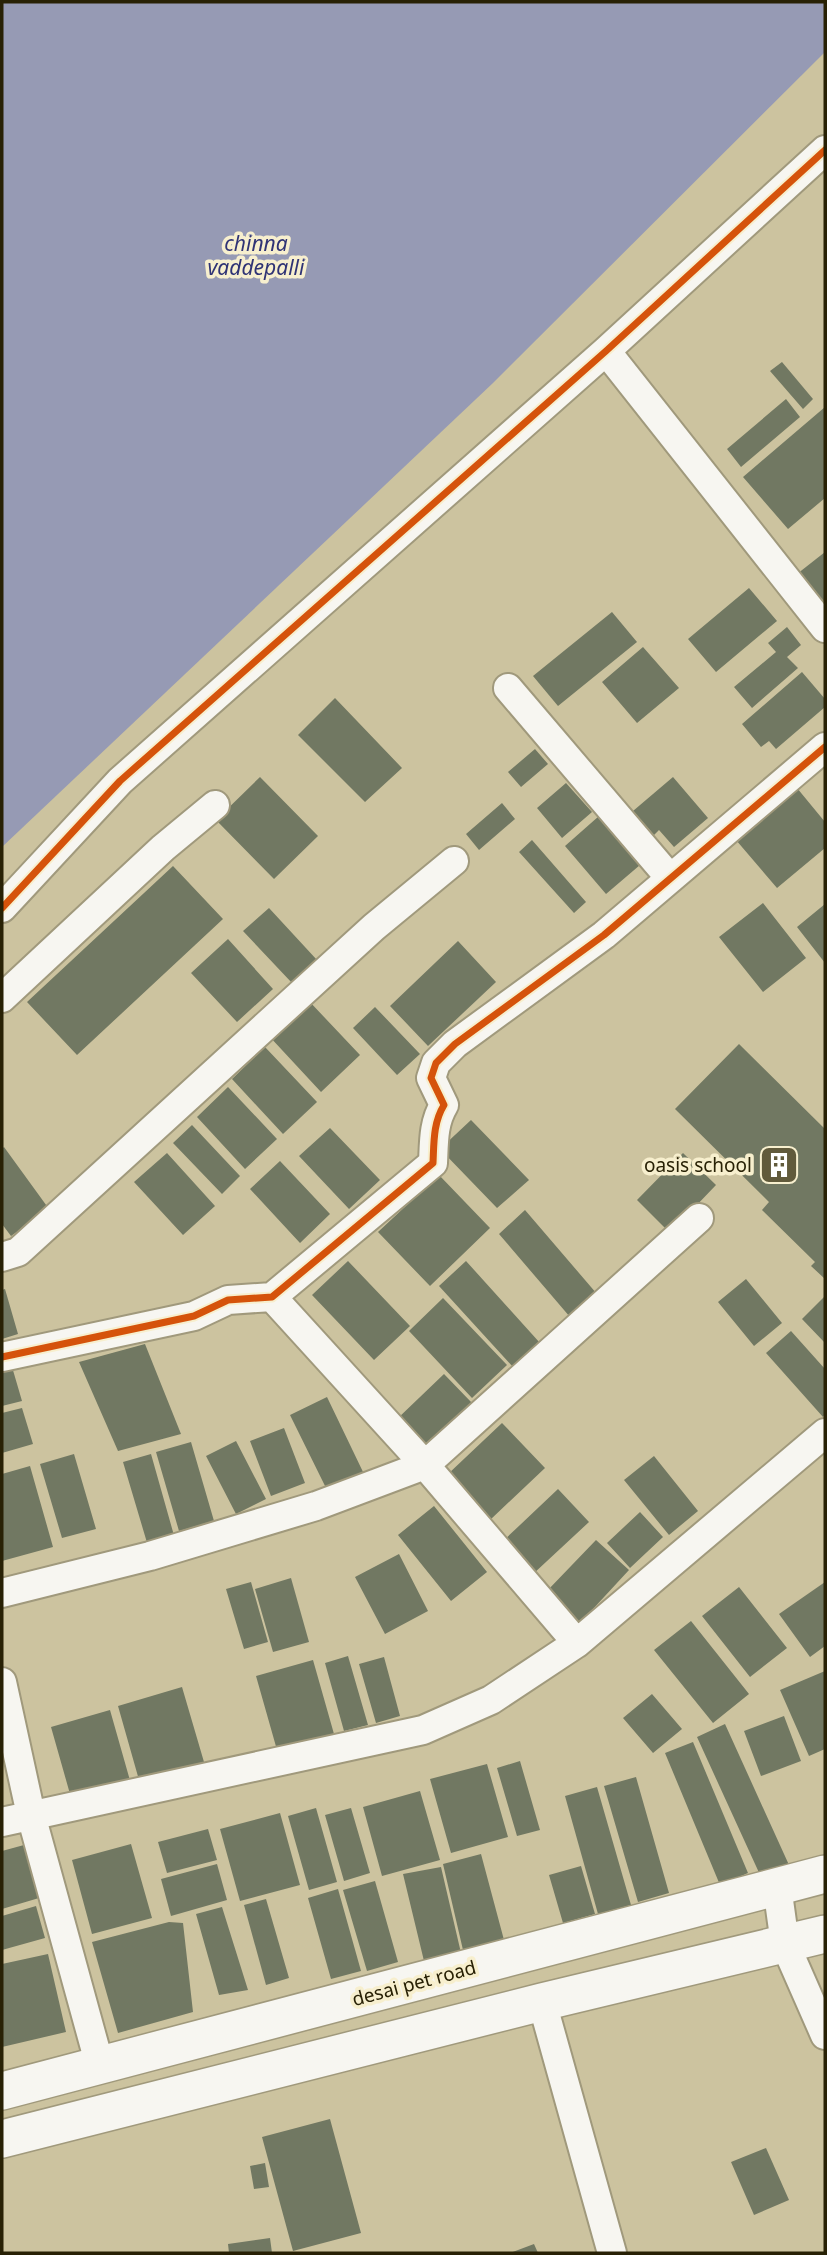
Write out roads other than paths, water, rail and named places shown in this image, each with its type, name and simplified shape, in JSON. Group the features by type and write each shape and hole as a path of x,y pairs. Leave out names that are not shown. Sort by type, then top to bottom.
{"street":[{"path":"2,908 120,781 606,351 825,150"},
{"path":"606,351 825,628"},
{"path":"508,688 670,878"},
{"path":"2,1357 194,1316 228,1300 272,1297 433,1163 435,1128 444,1105 431,1078 436,1063 455,1044 604,935 825,747"},
{"path":"2,998 163,848 215,805"},
{"path":"2,1257 18,1252 374,927 454,861"},
{"path":"2,1593 150,1556 316,1506 425,1465 699,1218"},
{"path":"272,1297 425,1465 577,1643"},
{"path":"2,1822 423,1730 491,1700 577,1643 825,1433"},
{"path":"2,1682 31,1815 100,2066"},
{"name":"desai pet road","path":"2,2091 825,1874"},
{"path":"777,1886 785,1944 825,2035"},
{"path":"2,2139 542,2002 825,1934"},
{"path":"542,2002 612,2253"}],"water":[{"name":"chinna vaddepalli","path":"2,2 825,2 825,52 493,383 2,847"}],"place":[{"name":"oasis school","path":"779,1165"}]}
